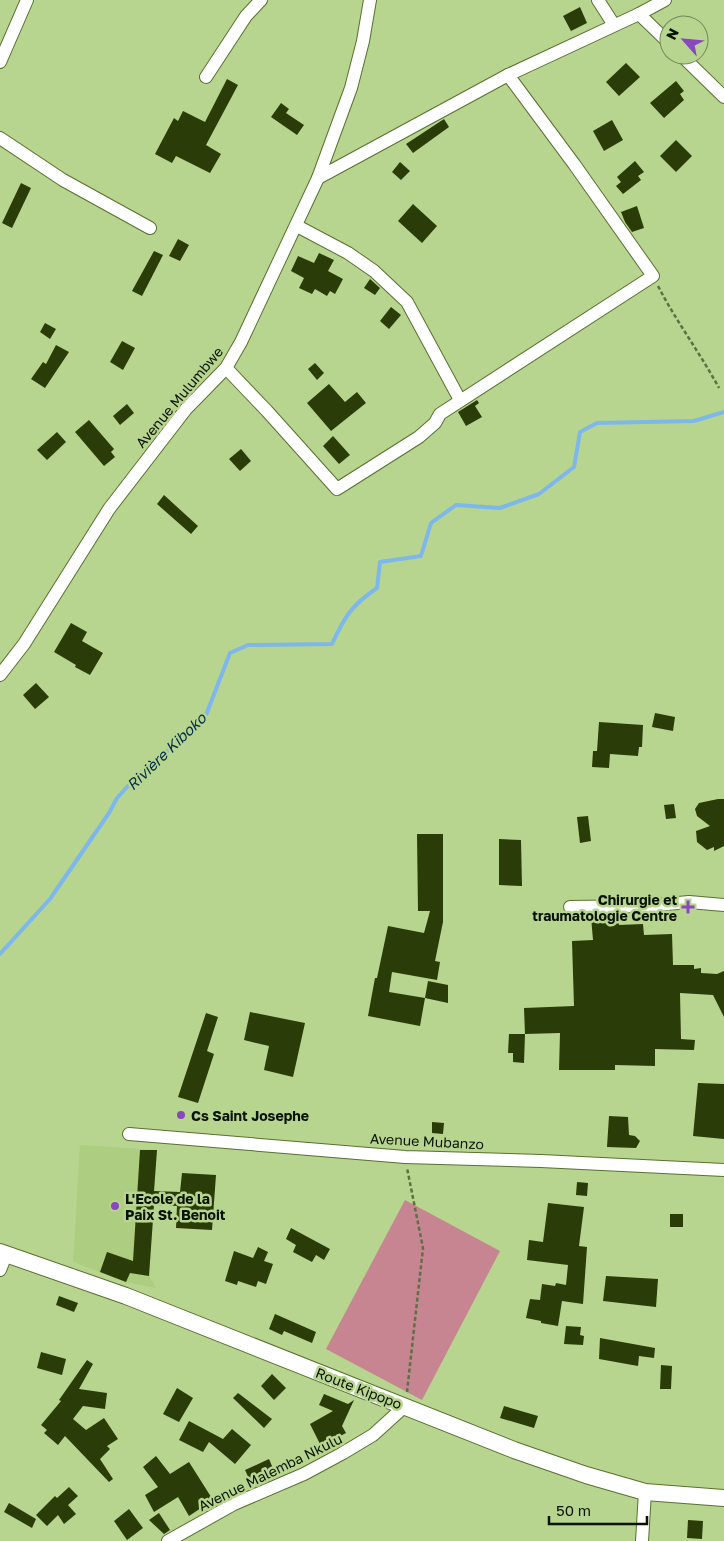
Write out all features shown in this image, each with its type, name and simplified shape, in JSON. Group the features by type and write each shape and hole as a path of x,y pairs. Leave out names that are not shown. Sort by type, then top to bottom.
{"main road":[{"name":"Route Kipopo","path":"3,1254 126,1296 532,1456 601,1480 645,1492 724,1498"}],"street":[{"path":"0,62 27,0"},
{"path":"206,77 246,16 261,0"},
{"name":"Avenue Mulumbwe","path":"1,671 24,644 109,509 186,408 226,368 241,342 318,178 351,88 363,40 370,0"},
{"path":"598,0 614,25"},
{"path":"318,178 508,75 665,0"},
{"path":"639,14 659,33"},
{"path":"691,65 724,97"},
{"path":"226,368 337,489 419,436 435,423 440,414 460,400 653,276 580,171 508,75"},
{"path":"0,138 63,180 150,228"},
{"path":"297,226 348,253 374,270 407,302 460,400"},
{"path":"570,907 646,906 689,902 724,905"},
{"name":"Avenue Mubanzo","path":"129,1134 405,1157 540,1161 724,1170"},
{"path":"0,1270 3,1254"},
{"name":"Avenue Malemba Nkulu","path":"168,1541 234,1504 304,1474 343,1453 372,1436 406,1406"},
{"path":"642,1541 645,1492"}],"path":[{"path":"653,276 672,314 706,364 719,388"},
{"path":"405,1157 423,1248 406,1406"}],"shaded area":[{"name":"L'Ecole de la Paix St. Benoit","path":"80,1145 157,1150 149,1276 156,1288 126,1282 73,1262"},
{"path":"405,1200 500,1251 422,1400 326,1349"}],"building":[{"path":"580,7 587,23 571,31 563,16"},
{"path":"626,63 640,77 619,96 606,82"},
{"path":"227,79 238,85 206,145 221,154 210,173 176,156 172,163 155,154 174,118 178,121 183,111 205,122"},
{"path":"676,81 684,91 680,94 684,100 664,118 650,103"},
{"path":"281,103 289,109 286,113 304,125 297,135 271,117"},
{"path":"444,119 449,127 413,153 406,144"},
{"path":"612,120 623,140 604,151 593,131"},
{"path":"676,140 692,156 676,172 660,156"},
{"path":"635,161 644,172 638,176 641,180 623,194 616,186 621,182 617,177"},
{"path":"400,162 410,171 401,180 392,172"},
{"path":"21,183 31,188 12,228 2,223"},
{"path":"413,204 437,226 422,243 398,221"},
{"path":"637,206 644,228 632,232 621,212"},
{"path":"178,239 189,245 180,261 169,256"},
{"path":"154,251 163,255 142,296 132,291"},
{"path":"319,253 334,260 328,271 343,279 335,294 330,291 327,296 315,289 312,294 299,288 304,278 291,271 298,256 314,263"},
{"path":"370,279 380,288 375,295 364,288"},
{"path":"391,307 401,315 389,329 380,321"},
{"path":"45,323 56,329 50,339 40,332"},
{"path":"122,341 135,348 123,370 110,362"},
{"path":"56,345 69,352 45,388 31,379 43,362 46,364"},
{"path":"315,363 324,373 317,380 308,369"},
{"path":"329,384 345,402 357,392 366,403 331,431 307,403"},
{"path":"477,400 479,403 475,406 482,417 466,426 458,412"},
{"path":"127,404 134,413 120,425 113,416"},
{"path":"89,420 114,449 111,452 115,457 104,466 75,432"},
{"path":"57,432 66,442 47,460 37,450"},
{"path":"333,436 350,455 339,464 323,446"},
{"path":"241,449 251,461 240,471 229,459"},
{"path":"164,495 198,526 191,534 157,504"},
{"path":"71,623 87,632 82,641 103,653 90,675 54,652"},
{"path":"36,683 49,697 35,709 23,695"},
{"path":"655,713 675,717 673,731 652,727"},
{"path":"599,722 643,725 642,747 639,747 638,756 610,754 609,768 592,767 593,751 597,751"},
{"path":"724,799 724,846 714,851 714,847 707,850 697,842 696,831 710,826 697,816 695,809 699,803"},
{"path":"674,804 676,818 666,819 664,805"},
{"path":"588,816 591,841 580,843 577,817"},
{"path":"417,834 443,834 443,922 435,961 440,962 437,980 392,972 389,992 425,998 420,1026 368,1016 388,926 424,933 430,911 418,911"},
{"path":"499,839 521,840 522,886 499,885"},
{"path":"618,915 619,925 643,924 644,935 672,934 673,965 694,965 694,969 701,968 701,973 717,974 724,971 724,1017 713,995 680,993 681,1039 695,1040 694,1050 655,1049 655,1066 615,1065 615,1070 559,1070 560,1033 525,1034 524,1008 574,1006 572,941 593,940 591,917"},
{"path":"428,981 448,985 448,1003 425,998"},
{"path":"250,1012 305,1023 293,1077 264,1070 269,1046 244,1040"},
{"path":"206,1013 218,1017 207,1051 214,1054 198,1103 178,1097"},
{"path":"509,1034 525,1034 524,1063 513,1062 513,1053 508,1053"},
{"path":"698,1083 724,1084 724,1139 693,1136"},
{"path":"609,1116 628,1117 629,1135 635,1136 640,1141 636,1148 607,1147"},
{"path":"432,1122 444,1123 443,1134 432,1133"},
{"path":"140,1150 157,1150 154,1191 180,1192 182,1173 216,1175 212,1230 176,1228 177,1206 154,1205 149,1276 130,1273 126,1282 100,1272 107,1252 133,1261"},
{"path":"577,1182 588,1183 587,1196 576,1195"},
{"path":"548,1203 584,1207 579,1246 587,1247 583,1304 562,1301 558,1326 526,1318 530,1299 540,1300 542,1284 555,1286 556,1283 566,1285 568,1265 527,1260 529,1240 543,1242"},
{"path":"670,1214 683,1214 683,1227 670,1227"},
{"path":"291,1228 330,1249 324,1260 316,1255 312,1262 293,1252 296,1245 286,1239"},
{"path":"258,1247 268,1252 264,1261 273,1264 266,1284 258,1281 256,1287 238,1281 237,1285 225,1281 234,1251 253,1258"},
{"path":"606,1276 658,1279 656,1307 603,1301"},
{"path":"59,1296 78,1303 74,1312 56,1305"},
{"path":"275,1314 316,1332 312,1343 284,1331 282,1335 269,1329"},
{"path":"566,1326 581,1327 580,1335 584,1336 583,1345 564,1344"},
{"path":"600,1338 655,1348 654,1358 639,1356 638,1366 599,1359"},
{"path":"41,1352 66,1359 62,1375 37,1368"},
{"path":"87,1360 93,1364 79,1389 107,1393 105,1409 83,1406 73,1419 86,1430 104,1418 118,1439 107,1446 110,1449 100,1459 113,1479 109,1482 65,1436 58,1445 44,1433 47,1430 41,1425 61,1401 59,1400"},
{"path":"661,1365 672,1366 671,1389 660,1389"},
{"path":"272,1374 286,1388 274,1400 261,1386"},
{"path":"177,1388 193,1398 179,1422 163,1414"},
{"path":"238,1393 272,1419 264,1428 233,1398"},
{"path":"324,1394 348,1404 354,1400 342,1426 346,1433 321,1446 310,1424 333,1411 319,1405"},
{"path":"504,1406 538,1416 534,1428 500,1418"},
{"path":"189,1421 223,1439 232,1429 251,1445 235,1464 209,1442 203,1452 179,1440"},
{"path":"156,1456 170,1474 189,1462 213,1500 189,1516 178,1497 154,1512 145,1495 158,1487 143,1467"},
{"path":"269,1459 275,1473 251,1483 245,1470"},
{"path":"69,1487 78,1496 68,1505 76,1514 64,1524 58,1515 47,1526 36,1515 55,1496 57,1498"},
{"path":"9,1503 36,1519 32,1528 4,1512"},
{"path":"129,1509 143,1528 127,1540 114,1521"},
{"path":"159,1513 170,1530 164,1534 149,1520"},
{"path":"688,1520 703,1521 702,1539 687,1538"}],"waterway":[{"name":"Rivière Kiboko","path":"0,954 50,899 109,813 117,798 137,776 170,749 206,715 230,653 248,645 332,644 350,612 361,600 377,588 380,562 421,556 431,523 456,505 500,508 539,494 574,467 580,432 597,423 694,421 724,412"}],"place":[{"name":"Chirurgie et traumatologie Centre","path":"688,907"},
{"name":"Cs Saint Josephe","path":"181,1115"},
{"name":"L'Ecole de la Paix St. Benoit","path":"115,1206"}]}
